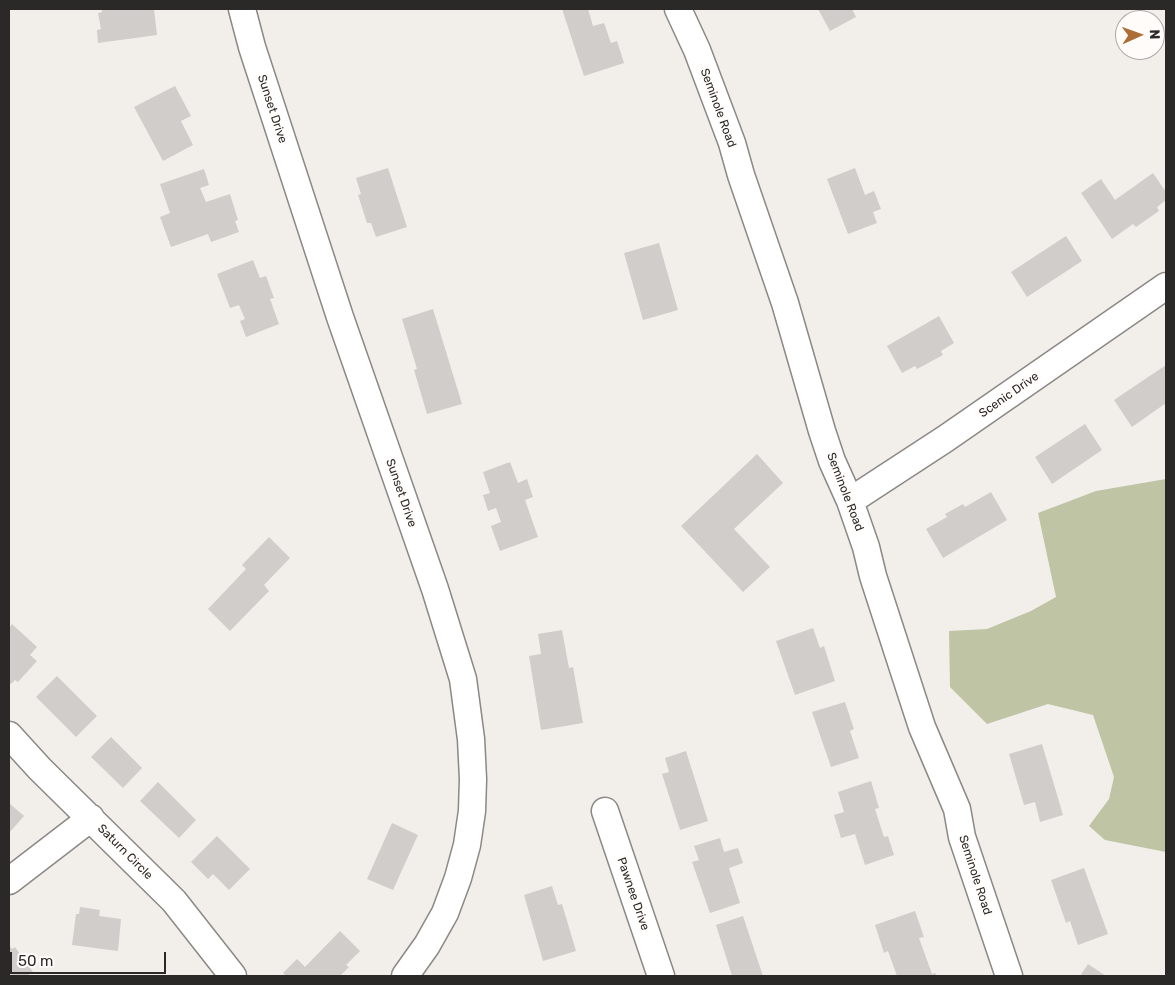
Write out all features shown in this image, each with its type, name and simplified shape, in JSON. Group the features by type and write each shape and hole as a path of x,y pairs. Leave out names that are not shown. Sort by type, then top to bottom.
{"street":[{"name":"Sunset Drive","path":"242,9 252,47 340,317 435,589 463,679 471,739 473,779 472,811 467,845 458,878 445,913 427,945 406,976"},
{"name":"Seminole Road","path":"678,9 698,50 732,143 785,304 822,431 832,461 850,501 922,727 957,810 962,837 1009,976"},
{"name":"Scenic Drive","path":"850,501 945,439 1166,286"},
{"name":"Saturn Circle","path":"9,735 174,901 233,976"},
{"name":"Pawnee Drive","path":"605,811 661,976"},
{"path":"9,881 91,818"}],"green space":[{"path":"1166,479 1166,852 1105,840 1089,826 1109,799 1114,777 1093,715 1048,704 987,724 950,687 949,631 987,629 1031,611 1056,597 1038,513 1096,491"}],"building":[{"path":"102,9 154,9 157,35 98,43 97,30 101,29 98,13 102,12"},
{"path":"562,9 588,9 593,26 604,23 611,43 617,41 624,63 584,76"},
{"path":"818,9 852,9 856,17 830,31"},
{"path":"175,86 191,116 181,121 193,145 163,161 134,107"},
{"path":"388,168 407,227 376,237 371,223 367,223 358,195 361,194 356,178"},
{"path":"855,168 865,195 874,191 881,209 873,212 877,223 848,234 827,179"},
{"path":"204,169 209,185 200,188 206,202 230,194 238,220 235,221 239,232 211,242 208,234 171,247 160,217 170,213 160,184"},
{"path":"1153,173 1166,192 1166,200 1157,207 1159,211 1136,227 1133,224 1112,239 1081,193 1101,179 1115,200"},
{"path":"1066,236 1082,261 1027,297 1011,272"},
{"path":"659,243 678,310 643,320 624,253"},
{"path":"253,260 260,278 266,276 274,298 270,299 279,324 246,337 240,321 245,319 239,305 230,308 217,274"},
{"path":"433,309 462,404 427,414 414,370 417,369 402,319"},
{"path":"939,316 954,343 941,351 943,355 917,369 915,366 902,373 887,346"},
{"path":"1166,365 1166,403 1132,427 1114,400"},
{"path":"1085,424 1102,450 1052,484 1035,457"},
{"path":"757,454 783,483 734,529 770,567 743,592 681,526"},
{"path":"510,462 518,483 527,479 533,497 525,500 538,537 500,551 491,526 501,522 496,508 488,511 483,495 490,493 483,472"},
{"path":"991,492 1007,520 943,558 926,529 947,517 945,514 963,504 965,507"},
{"path":"269,537 290,558 264,585 269,591 230,631 208,609 246,569 242,565"},
{"path":"12,624 37,647 30,655 37,661 18,682 15,680 11,684 9,682 9,628"},
{"path":"813,628 820,648 824,646 835,681 795,695 776,641"},
{"path":"562,630 569,668 573,667 583,723 541,730 529,656 541,654 538,634"},
{"path":"57,676 97,716 76,737 36,697"},
{"path":"845,702 854,729 850,731 859,758 831,767 812,712"},
{"path":"111,737 142,768 123,788 91,757"},
{"path":"1042,744 1063,815 1040,822 1035,802 1024,805 1009,754"},
{"path":"686,751 708,821 680,830 662,774 669,772 665,758"},
{"path":"871,781 879,808 875,809 884,837 888,836 894,855 865,865 855,834 841,838 834,815 844,812 838,792"},
{"path":"158,782 196,820 179,838 140,801"},
{"path":"9,803 24,816 9,833"},
{"path":"392,823 418,835 393,890 367,879"},
{"path":"217,836 250,869 229,890 213,874 208,879 191,862"},
{"path":"720,838 724,852 738,848 743,863 729,868 740,903 710,913 692,862 699,860 694,846"},
{"path":"1084,868 1108,934 1078,945 1070,921 1066,923 1051,880"},
{"path":"552,886 558,905 562,904 576,951 543,961 524,895"},
{"path":"80,907 100,910 99,916 121,919 118,951 72,945 76,914 79,914"},
{"path":"915,911 924,937 919,938 932,974 935,973 937,976 897,976 888,951 884,953 875,925"},
{"path":"743,916 763,976 732,976 716,925"},
{"path":"340,931 360,951 346,965 349,967 340,976 286,976 283,973 297,959 305,967"},
{"path":"9,945 12,949 15,947 33,972 27,976 9,976"},
{"path":"1088,964 1106,976 1080,976"}]}
